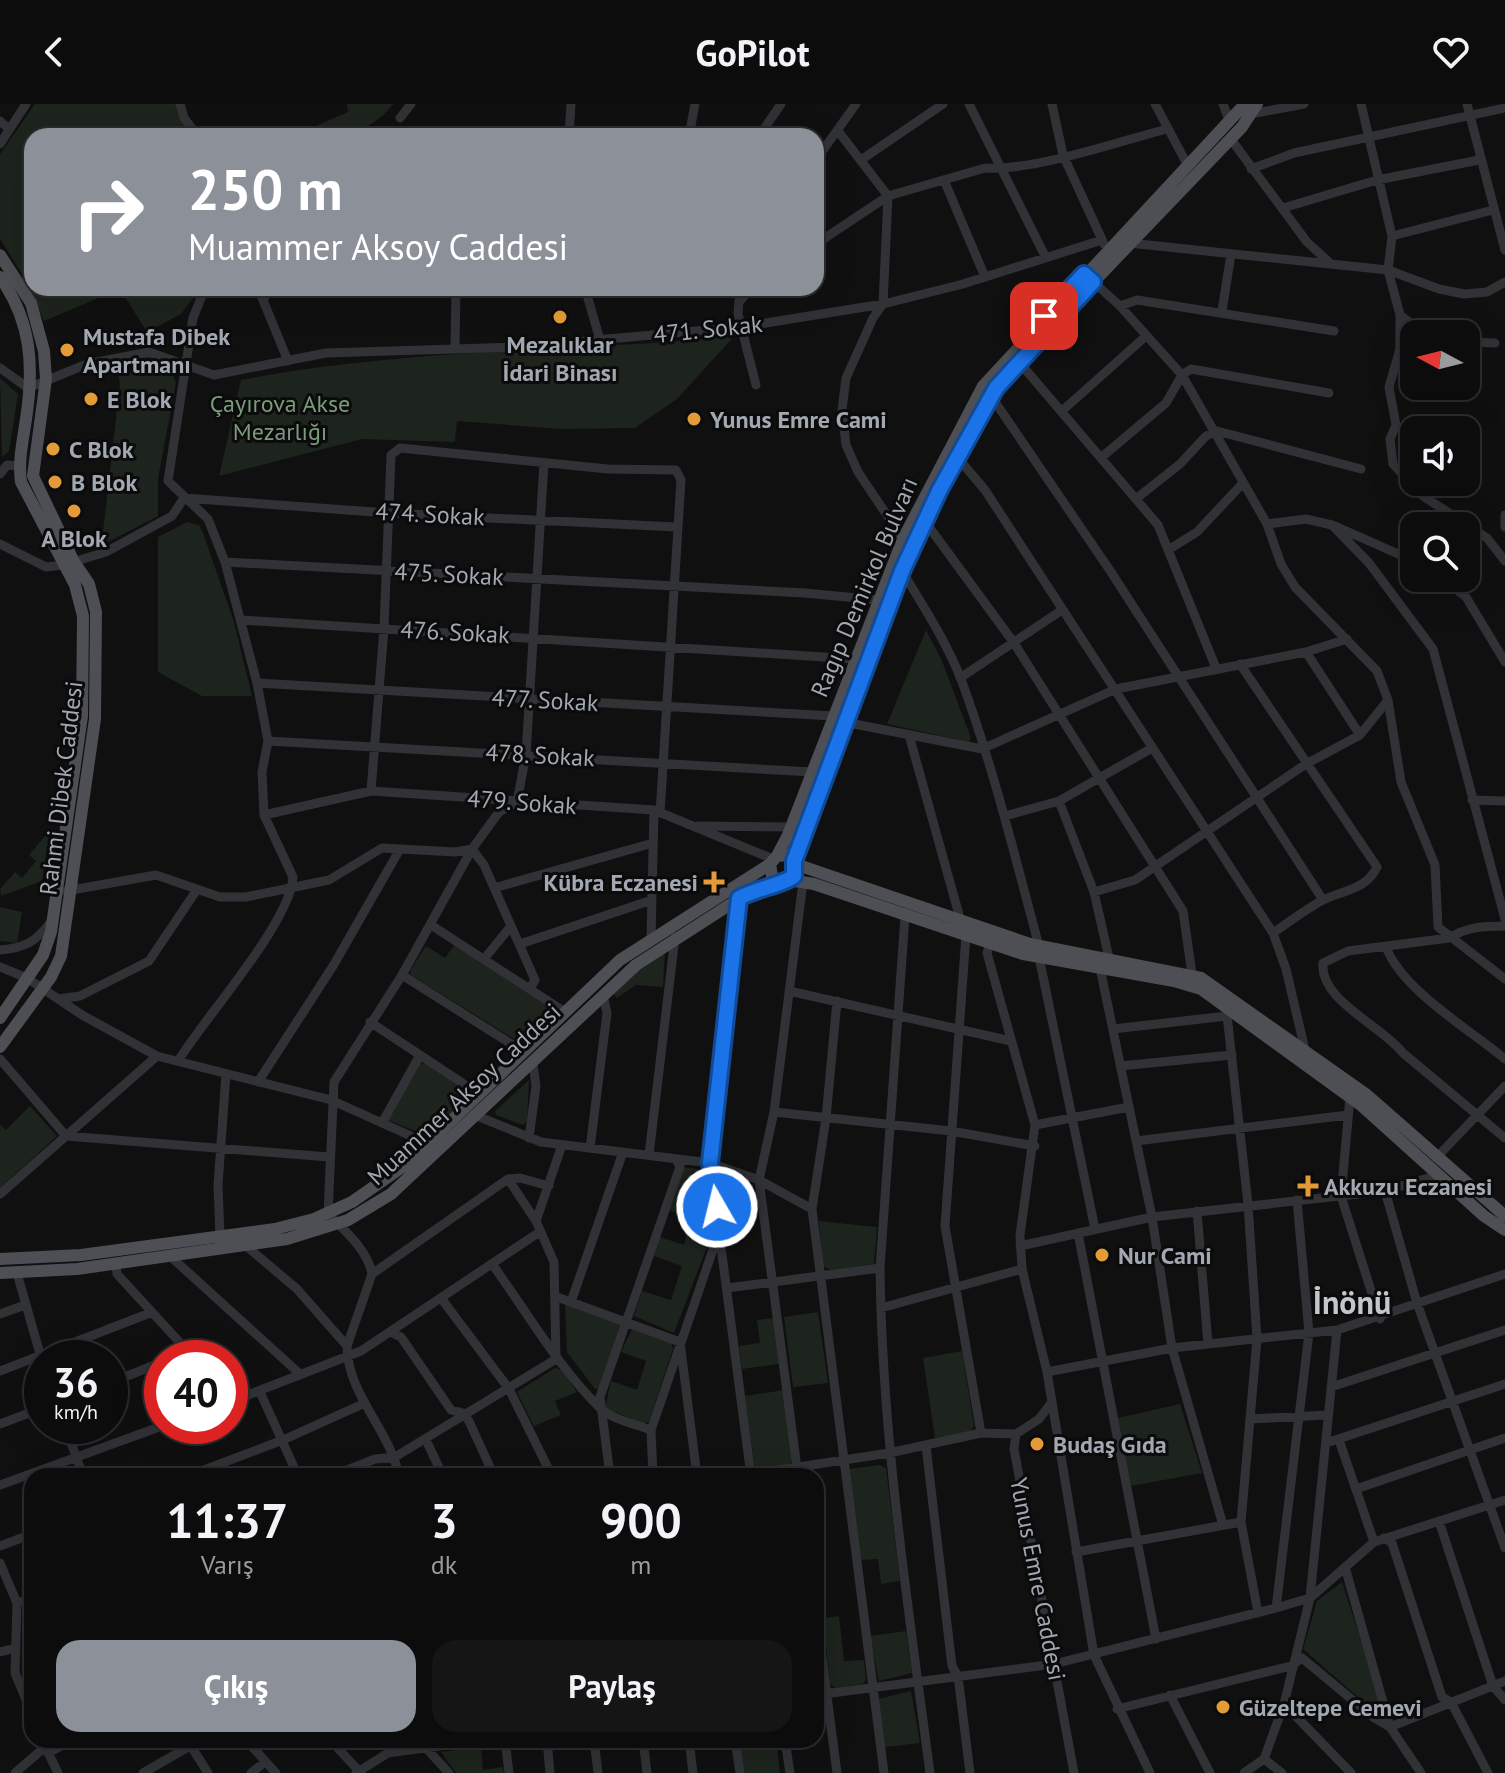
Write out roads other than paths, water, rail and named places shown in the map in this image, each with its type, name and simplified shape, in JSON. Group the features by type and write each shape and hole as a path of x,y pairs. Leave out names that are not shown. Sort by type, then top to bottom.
{"main road":[{"name":"Ragıp Demirkol Bulvarı","path":"773,859 791,827 812,772 924,520 991,396 1089,278 1106,251 1230,122 1251,107"},
{"name":"Ragıp Demirkol Bulvarı","path":"1106,251 1129,243 1230,138 1251,107"},
{"name":"Rahmi Dibek Caddesi","path":"0,255 24,295"},
{"name":"Rahmi Dibek Caddesi","path":"0,277 26,324 32,369 19,466 27,498 69,563 89,584 95,601 97,687 61,956 43,989 0,1047"},
{"name":"Ragıp Demirkol Bulvarı","path":"795,863 855,659 903,539 989,377 1089,278"},
{"name":"Rahmi Dibek Caddesi","path":"0,1018 43,955 52,920 82,698 82,606 69,563 33,476 46,379 44,351 35,314 24,296"},
{"path":"0,1259 81,1255 287,1227 328,1214 383,1183 620,960 773,859 787,855 795,863 991,938 1039,952 1192,974 1233,998 1367,1095 1505,1216"},
{"path":"773,859 772,876 905,916 963,929"},
{"path":"791,881 795,863"},
{"name":"Muammer Aksoy Caddesi","path":"0,1273 116,1264 306,1235 340,1223 391,1194 533,1064 603,995 675,937 759,887 791,881"},
{"path":"1104,963 1186,983 1350,1097 1505,1230"}],"street":[{"path":"0,144 26,104"},
{"path":"180,104 184,118 192,128"},
{"path":"400,118 411,104"},
{"path":"570,128 571,104"},
{"path":"690,128 695,104"},
{"path":"764,128 781,104"},
{"path":"824,149 856,104"},
{"path":"861,160 943,104"},
{"path":"969,104 1046,258"},
{"path":"1052,104 1063,155 1106,251"},
{"path":"1155,104 1188,166"},
{"path":"1223,104 1230,122"},
{"path":"1251,107 1304,104"},
{"path":"1361,104 1392,236 1388,270 1400,315 1400,349 1389,387 1396,425 1390,439 1393,464 1423,496 1487,538 1505,561"},
{"path":"1467,104 1479,160 1505,250"},
{"path":"1251,169 1294,153 1505,108"},
{"path":"0,121 9,129"},
{"path":"824,239 888,196 985,168 1000,169 1167,129"},
{"path":"838,131 888,196 883,304 873,318 846,378 842,410 846,445 858,472 903,539"},
{"path":"1230,138 1307,242 1331,264"},
{"path":"1283,208 1377,180 1479,160"},
{"path":"944,180 985,277"},
{"path":"1392,236 1493,210"},
{"path":"1129,243 1388,270 1439,289 1464,294 1487,292 1505,282"},
{"name":"471. Sokak","path":"28,388 87,364 149,352 214,375 326,353 519,347 741,327 883,304 1046,258 1106,251"},
{"path":"1222,311 1231,254"},
{"path":"1089,278 1120,306 1182,375 1217,431 1267,524 1281,564 1295,587 1377,671 1388,700 1401,782 1435,865 1438,927 1505,979"},
{"path":"178,1061 202,1022 272,932 292,888 293,877 264,815 262,772 268,741 257,683 225,562 208,519 168,481 193,318 202,296"},
{"path":"263,296 288,361"},
{"path":"455,347 456,296"},
{"path":"587,296 600,340"},
{"path":"739,296 741,327 756,385"},
{"path":"739,302 744,296"},
{"path":"1120,306 1137,300 1334,331"},
{"path":"1400,315 1407,320"},
{"path":"1063,410 1146,336"},
{"path":"1480,342 1495,343"},
{"path":"1012,367 1022,366 1063,410 1158,525 1216,668"},
{"path":"0,368 28,388"},
{"path":"1103,456 1166,403 1182,375 1191,369 1329,393"},
{"path":"991,396 1323,900"},
{"path":"1137,498 1180,464 1206,436 1217,431 1361,469"},
{"path":"371,791 372,747 384,628 391,455 400,448 544,463 676,470 681,480 662,761 653,843 651,938"},
{"path":"957,457 985,490 1273,933 1286,969 1305,1050"},
{"path":"397,1468 395,1457 365,1403 347,1357 347,1346 372,1274 370,1263 340,1223 328,1214 331,1100 334,1082 402,975 472,849 499,812 517,802 526,754 544,463"},
{"path":"0,474 7,465 19,466"},
{"path":"1168,550 1197,532 1243,483"},
{"path":"0,544 46,567 69,563 106,552 172,516 184,498"},
{"name":"474. Sokak","path":"184,498 388,513 676,527"},
{"path":"1505,515 1505,527"},
{"path":"1267,524 1306,519 1332,525 1400,555"},
{"path":"924,520 1014,643 1183,911 1189,934 1192,974"},
{"path":"1332,525 1369,563 1433,649 1505,919"},
{"name":"475. Sokak","path":"225,562 878,600"},
{"path":"902,571 933,622 960,678 1005,816 1039,952 1095,1229"},
{"path":"1459,592 1466,597 1505,662"},
{"path":"960,678 1062,610"},
{"name":"476. Sokak","path":"241,620 855,659"},
{"path":"982,749 1116,689 1306,652 1347,639"},
{"path":"1306,652 1360,735"},
{"path":"1240,664 1306,764 1372,854 1377,867 1372,876 1357,888 1323,900 1273,933"},
{"name":"477. Sokak","path":"257,683 838,719 982,749"},
{"path":"1094,892 1135,880 1306,764 1360,735 1388,700"},
{"path":"909,735 963,929 945,1226 981,1433"},
{"name":"478. Sokak","path":"268,741 662,761 812,772"},
{"path":"1005,816 1059,801 1152,748"},
{"name":"479. Sokak","path":"264,815 371,791 657,812 773,859"},
{"path":"1472,800 1505,801"},
{"path":"1059,801 1094,892 1113,1029 1152,1217 1172,1348 1223,1525"},
{"path":"691,826 791,827"},
{"path":"494,888 653,843"},
{"path":"54,890 71,891 156,875 220,897 246,897 329,880 382,848 455,852 472,849"},
{"path":"258,1082 333,966 400,849"},
{"path":"472,849 520,944 535,980 530,988"},
{"path":"791,881 789,991 774,1112 759,1180 797,1468"},
{"path":"58,999 80,996 149,961 196,891"},
{"path":"739,898 710,1163 750,1468"},
{"path":"520,944 652,900"},
{"path":"905,916 880,1268 881,1308 889,1453 930,1773"},
{"path":"0,950 23,948 40,937 52,920"},
{"path":"431,925 565,1012"},
{"path":"484,959 511,926"},
{"path":"1505,926 1463,929 1449,938 1414,940 1333,955 1323,963 1322,976 1335,998 1390,1036 1403,1053 1505,1138"},
{"path":"649,1155 675,937"},
{"path":"991,938 987,953 1035,1125 1035,1146 1020,1246 1022,1269 1047,1372 1094,1655 1150,1773"},
{"path":"1386,947 1392,963 1409,982 1505,1059"},
{"path":"0,967 27,979 157,1056 331,1100 422,1141 425,1146"},
{"path":"402,975 524,1052"},
{"path":"789,991 1011,1041"},
{"path":"590,1148 607,1013 603,995"},
{"path":"837,1001 826,1118 812,1209 884,1773"},
{"path":"1113,1029 1227,1011 1248,1204 1257,1339 1241,1522 1258,1613"},
{"path":"370,1022 479,1094"},
{"path":"382,1123 420,1055"},
{"path":"1120,1066 1232,1055"},
{"path":"0,1194 157,1056"},
{"path":"0,1059 66,1136 329,1157"},
{"path":"529,1138 536,1086 533,1064"},
{"path":"220,1236 226,1074"},
{"path":"1436,1158 1505,1086"},
{"path":"1350,1097 1341,1196 1380,1319"},
{"path":"1035,1125 1129,1107"},
{"path":"774,1112 951,1131 1035,1146"},
{"path":"1136,1141 1348,1115"},
{"path":"477,1116 529,1138 562,1145 710,1163 759,1180 812,1209"},
{"path":"536,1221 562,1145"},
{"path":"571,1302 623,1152"},
{"path":"609,1468 600,1397 680,1167 676,1159"},
{"path":"1020,1246 1152,1217 1385,1191 1438,1175"},
{"path":"372,1274 508,1179 520,1178 549,1186"},
{"path":"508,1179 536,1221 538,1233 554,1262 556,1359"},
{"path":"1385,1191 1417,1303 1505,1548"},
{"path":"1276,1608 1309,1333 1297,1200"},
{"path":"1197,1211 1208,1344"},
{"path":"653,1468 651,1430 720,1229"},
{"path":"248,1395 347,1357 390,1332 538,1233"},
{"path":"1078,1233 1156,1639"},
{"path":"245,1245 297,1289 347,1346"},
{"path":"170,1256 300,1374"},
{"path":"116,1264 117,1274 177,1340"},
{"path":"492,1264 547,1340 556,1359 601,1410 651,1430"},
{"path":"727,1288 880,1268"},
{"path":"881,1308 1022,1269"},
{"path":"17,1273 35,1340"},
{"path":"1047,1372 1172,1348 1337,1330 1380,1319 1417,1303 1505,1274"},
{"path":"557,1297 680,1342"},
{"path":"441,1298 509,1389 548,1468"},
{"path":"0,1314 25,1305"},
{"path":"86,1340 150,1313"},
{"path":"1244,1773 1264,1759 1284,1704 1310,1598 1337,1330"},
{"path":"1331,1387 1505,1330"},
{"path":"390,1332 401,1337 451,1410 463,1413 490,1468"},
{"path":"680,1342 696,1468"},
{"path":"352,1468 375,1459 395,1457 556,1359"},
{"path":"0,1371 24,1364"},
{"path":"1326,1443 1505,1384"},
{"path":"260,1392 295,1468"},
{"path":"815,1468 981,1433 1016,1434 1032,1426 1052,1402"},
{"path":"209,1468 283,1440 365,1403"},
{"path":"0,1424 24,1415"},
{"path":"1250,1419 1328,1415"},
{"path":"43,1468 144,1432"},
{"name":"Yunus Emre Caddesi","path":"1016,1434 1016,1458 1074,1773"},
{"path":"1356,1489 1505,1438"},
{"path":"426,1440 439,1468"},
{"path":"1339,1440 1356,1489 1379,1540"},
{"path":"72,1444 80,1468"},
{"path":"926,1446 952,1666 958,1676 970,1773"},
{"path":"0,1485 24,1476"},
{"path":"824,1694 1054,1664 1276,1608 1310,1598 1379,1540 1505,1500"},
{"path":"1439,1521 1493,1686 1505,1700"},
{"path":"1076,1552 1241,1522"},
{"path":"0,1546 24,1537"},
{"path":"1379,1540 1392,1543 1442,1697 1451,1702 1488,1773"},
{"path":"0,1563 4,1586 17,1603 15,1673 24,1695"},
{"path":"1345,1567 1390,1727 1421,1773"},
{"path":"17,1603 24,1601"},
{"path":"0,1652 16,1648"},
{"path":"1117,1709 1291,1666 1302,1658 1373,1717 1390,1727"},
{"path":"1390,1727 1505,1681"},
{"path":"1170,1695 1210,1773"},
{"path":"1284,1704 1351,1773"},
{"path":"824,1705 837,1773"},
{"path":"15,1773 44,1748"},
{"path":"46,1748 58,1773"},
{"path":"143,1773 180,1748"},
{"path":"191,1748 208,1773"},
{"path":"253,1748 276,1773"},
{"path":"337,1748 358,1772 388,1753 426,1748 449,1773"},
{"path":"506,1748 509,1773"},
{"path":"548,1748 550,1773"},
{"path":"595,1748 598,1773"},
{"path":"644,1748 647,1773"},
{"path":"690,1748 693,1773"},
{"path":"736,1748 740,1773"},
{"path":"786,1748 790,1773"},
{"path":"1264,1759 1282,1773"},
{"path":"251,1773 265,1762"}],"place":[{"name":"Mezalıklar İdari Binası","path":"560,317"},
{"name":"Mustafa Dibek Apartmanı","path":"67,350"},
{"name":"E Blok","path":"91,399"},
{"name":"Yunus Emre Cami","path":"694,419"},
{"name":"C Blok","path":"53,449"},
{"name":"B Blok","path":"55,482"},
{"name":"A Blok","path":"74,511"},
{"name":"Kübra Eczanesi","path":"714,882"},
{"name":"Akkuzu Eczanesi","path":"1308,1186"},
{"name":"Nur Cami","path":"1102,1255"},
{"name":"Budaş Gıda","path":"1037,1444"},
{"name":"Güzeltepe Cemevi","path":"1223,1707"}],"district":[{"name":"İnönü","path":"1352,1302"}],"park label":[{"name":"Çayırova Akse Mezarlığı","path":"280,417"}]}
